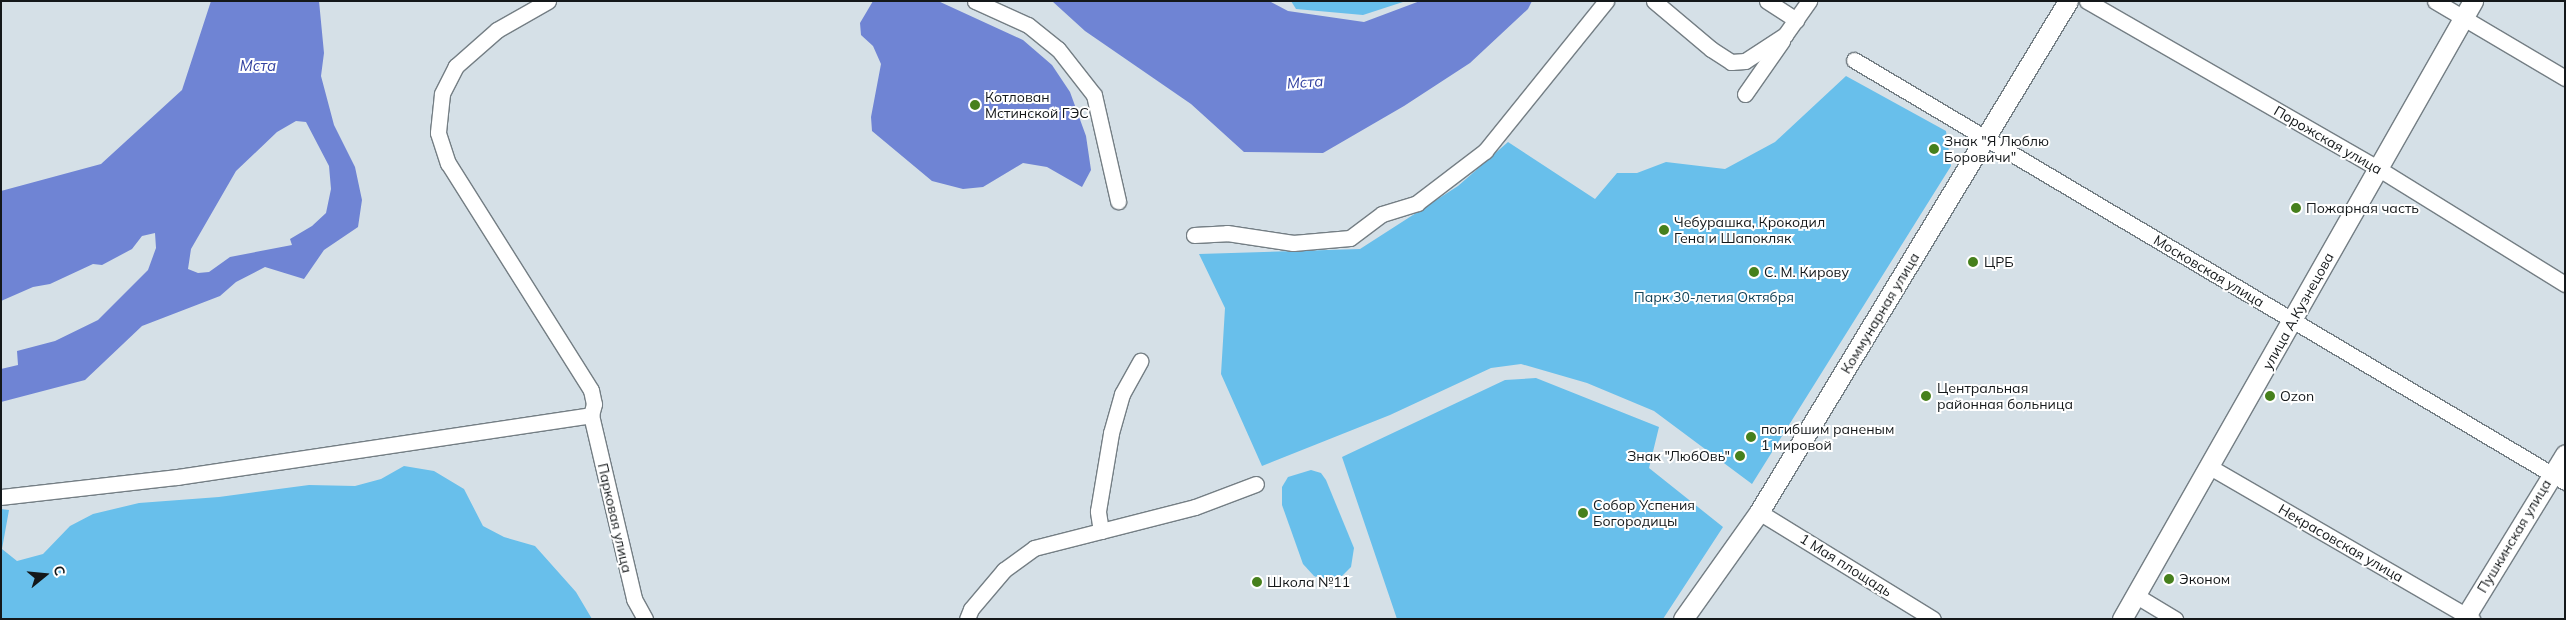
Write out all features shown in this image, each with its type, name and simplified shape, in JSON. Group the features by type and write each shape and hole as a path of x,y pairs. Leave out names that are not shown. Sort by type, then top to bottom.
{"main road":[{"name":"Коммунарная улица","path":"1683,619 1760,512 2068,1"},
{"name":"улица А.Кузнецова","path":"2122,619 2294,321 2376,167 2473,1"},
{"name":"Пушкинская улица","path":"2468,618 2558,478 2565,454"}],"street":[{"name":"Парковая улица","path":"548,1 497,30 456,66 442,94 438,133 448,162 591,390 594,404 591,415 634,599 645,619"},
{"path":"975,1 1028,25 1058,49 1094,95 1118,201"},
{"path":"1194,235 1227,233 1293,243 1350,238 1382,214 1417,203 1485,151 1606,1"},
{"path":"1654,1 1711,49 1731,62 1745,60 1785,36"},
{"path":"1767,1 1796,20"},
{"path":"1745,94 1808,1"},
{"name":"Порожская улица","path":"2087,1 2376,167 2565,284"},
{"path":"2435,1 2565,78"},
{"name":"Московская улица","path":"1854,60 2558,478"},
{"path":"1101,531 1098,511 1111,434 1122,394 1140,361"},
{"path":"1,497 177,477 591,415"},
{"name":"Некрасовская улица","path":"2210,467 2468,618"},
{"path":"968,619 971,609 1004,570 1034,548 1195,507 1256,484"},
{"name":"1 Мая площадь","path":"1760,512 1932,619"},
{"path":"2135,595 2175,619"}],"green space":[{"path":"1291,1 1406,1 1363,15 1296,9"},
{"name":"Парк 30-летия Октября","path":"1846,76 1946,131 1951,166 1752,484 1654,411 1587,383 1521,364 1491,368 1390,415 1262,466 1221,374 1225,308 1199,254 1360,249 1458,186 1508,142 1595,199 1617,173 1637,173 1666,162 1725,169 1775,142"},
{"path":"1536,378 1659,427 1649,468 1723,527 1663,619 1397,619 1342,457 1505,380"},
{"path":"404,466 434,471 464,489 483,526 504,537 535,546 576,592 592,619 1,619 1,509 9,510 2,549 17,561 43,554 70,526 93,514 139,503 219,497 309,485 355,486 381,479"},
{"path":"1311,470 1321,473 1326,480 1354,548 1351,567 1341,577 1327,582 1314,576 1303,564 1282,505 1282,487 1288,477"}],"water":[{"name":"Мста","path":"211,1 319,1 324,53 321,76 334,125 355,167 362,200 358,227 324,250 304,279 265,267 236,282 220,296 142,326 85,380 1,402 1,369 18,365 17,351 55,341 98,320 148,270 156,248 155,233 142,236 132,249 102,265 93,264 50,284 33,287 1,301 1,191 101,164 182,90","holes":["296,121 306,122 329,166 331,189 326,213 312,226 290,239 292,245 230,257 209,272 198,273 188,269 191,249 236,171 277,132"]},
{"name":"Котлован Мстинской ГЭС","path":"873,1 938,1 1023,40 1052,65 1070,92 1086,136 1091,170 1082,187 1047,167 1023,163 983,187 963,189 932,181 872,131 871,117 881,64 873,46 861,35 860,23"},
{"name":"Мста","path":"1052,1 1269,1 1288,11 1364,22 1420,1 1532,1 1528,9 1470,63 1404,106 1323,153 1244,152 1191,104 1085,31"}],"place":[{"name":"Котлован Мстинской ГЭС","path":"975,105"},
{"name":"Знак \"Я Люблю Боровичи\"","path":"1934,149"},
{"name":"Пожарная часть","path":"2296,208"},
{"name":"Чебурашка, Крокодил Гена и Шапокляк","path":"1664,230"},
{"name":"ЦРБ","path":"1973,262"},
{"name":"С. М. Кирову","path":"1754,272"},
{"name":"Центральная районная больница","path":"1926,396"},
{"name":"Ozon","path":"2270,396"},
{"name":"погибшим раненым 1 мировой","path":"1751,437"},
{"name":"Знак \"ЛюбОвь\"","path":"1740,456"},
{"name":"Собор Успения Богородицы","path":"1583,513"},
{"name":"Эконом","path":"2169,579"},
{"name":"Школа №11","path":"1257,582"}]}
